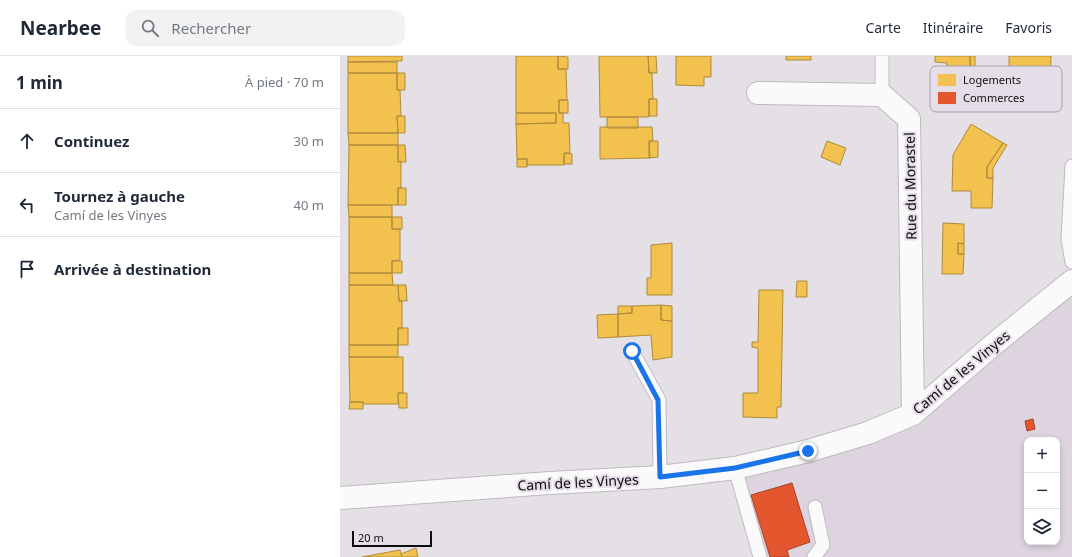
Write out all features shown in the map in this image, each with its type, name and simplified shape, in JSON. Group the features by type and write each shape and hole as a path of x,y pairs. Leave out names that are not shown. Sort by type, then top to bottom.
{"street":[{"path":"758,93 882,95"},
{"name":"Rue du Morastel","path":"882,95 909,119 913,414"},
{"name":"Camí de les Vinyes","path":"340,498 660,477 735,468 808,451 861,435 913,414 994,344 1072,282"}],"lane":[{"path":"882,56 882,95"},
{"path":"1072,166 1068,239 1072,262"},
{"path":"632,351 658,400 660,477"},
{"path":"735,468 760,557"},
{"path":"814,557 822,545 815,507"}],"shaded area":[{"path":"1072,276 1072,557 764,557 741,480 929,407"}],"building: Logements":[{"path":"348,56 402,56 402,61 348,62"},
{"path":"516,56 558,56 558,69 566,69 567,100 559,100 559,113 563,113 563,123 569,123 570,153 564,153 564,165 527,165 527,159 517,159 516,124 556,123 556,113 516,113"},
{"path":"558,56 568,57 568,69 558,69"},
{"path":"599,56 648,56 649,73 652,73 653,99 649,99 649,117 600,117"},
{"path":"648,56 656,56 657,73 649,73"},
{"path":"676,56 711,56 711,77 704,77 704,86 676,85"},
{"path":"786,56 811,56 811,60 786,60"},
{"path":"935,56 970,56 970,66 947,66 947,63 935,62"},
{"path":"970,56 975,56 975,66 970,66"},
{"path":"1009,56 1051,56 1051,66 1009,66"},
{"path":"348,62 397,62 397,73 348,73"},
{"path":"348,73 397,73 397,90 400,90 401,116 397,116 398,133 348,133"},
{"path":"397,73 405,73 405,90 397,90"},
{"path":"649,99 657,99 657,116 649,116"},
{"path":"559,100 568,100 568,113 559,113"},
{"path":"516,113 556,113 556,123 516,124"},
{"path":"397,116 405,116 405,133 398,133"},
{"path":"607,117 638,117 638,128 607,128"},
{"path":"971,124 1003,143 987,167 987,178 993,178 992,208 971,208 971,191 952,191 953,155"},
{"path":"600,127 652,127 653,141 649,141 650,158 600,159"},
{"path":"348,133 398,133 398,145 349,145"},
{"path":"649,141 658,141 658,157 649,158"},
{"path":"827,141 846,148 840,165 821,157"},
{"path":"1003,143 1007,145 993,168 993,178 987,178 987,167"},
{"path":"349,145 398,145 398,162 401,161 401,188 398,188 398,205 348,205"},
{"path":"398,145 405,145 406,162 398,162"},
{"path":"564,153 572,154 572,164 564,164"},
{"path":"517,159 527,159 527,167 517,167"},
{"path":"398,188 406,188 406,205 398,205"},
{"path":"348,205 392,205 392,217 349,217"},
{"path":"349,217 392,217 392,229 400,229 400,260 392,261 392,273 349,273"},
{"path":"392,217 402,217 402,229 392,229"},
{"path":"943,223 964,224 964,244 958,243 958,254 964,254 963,274 942,274"},
{"path":"672,243 672,295 647,295 647,278 651,278 651,245"},
{"path":"958,243 964,244 964,254 958,254"},
{"path":"392,261 402,261 402,273 392,273"},
{"path":"349,273 392,273 393,285 349,285"},
{"path":"797,281 807,281 807,297 796,297"},
{"path":"349,285 398,285 399,301 402,301 402,328 398,328 398,345 349,345"},
{"path":"398,285 406,285 407,301 399,301"},
{"path":"759,290 783,290 781,407 777,407 777,418 743,417 743,393 758,393 758,348 752,347 752,342 758,342"},
{"path":"661,305 672,306 672,321 661,320"},
{"path":"661,305 661,320 672,321 672,357 653,360 651,335 618,337 618,314 632,313 632,306"},
{"path":"618,306 632,306 632,313 618,314"},
{"path":"618,314 618,337 598,338 597,315"},
{"path":"398,328 408,328 408,345 398,345"},
{"path":"349,345 398,345 398,357 349,357"},
{"path":"349,357 403,357 403,393 398,393 398,404 364,404 363,402 350,402"},
{"path":"398,393 407,393 407,408 399,408"},
{"path":"350,402 363,402 363,409 349,409"},
{"path":"416,548 418,557 402,557 401,554"},
{"path":"400,550 402,557 362,557"}],"building: Commerces":[{"path":"1033,419 1035,429 1027,431 1025,421"},
{"path":"792,483 810,542 787,550 789,557 770,557 751,495"}],"route":[{"path":"632,351 658,400 660,477 735,468 808,451"}]}
